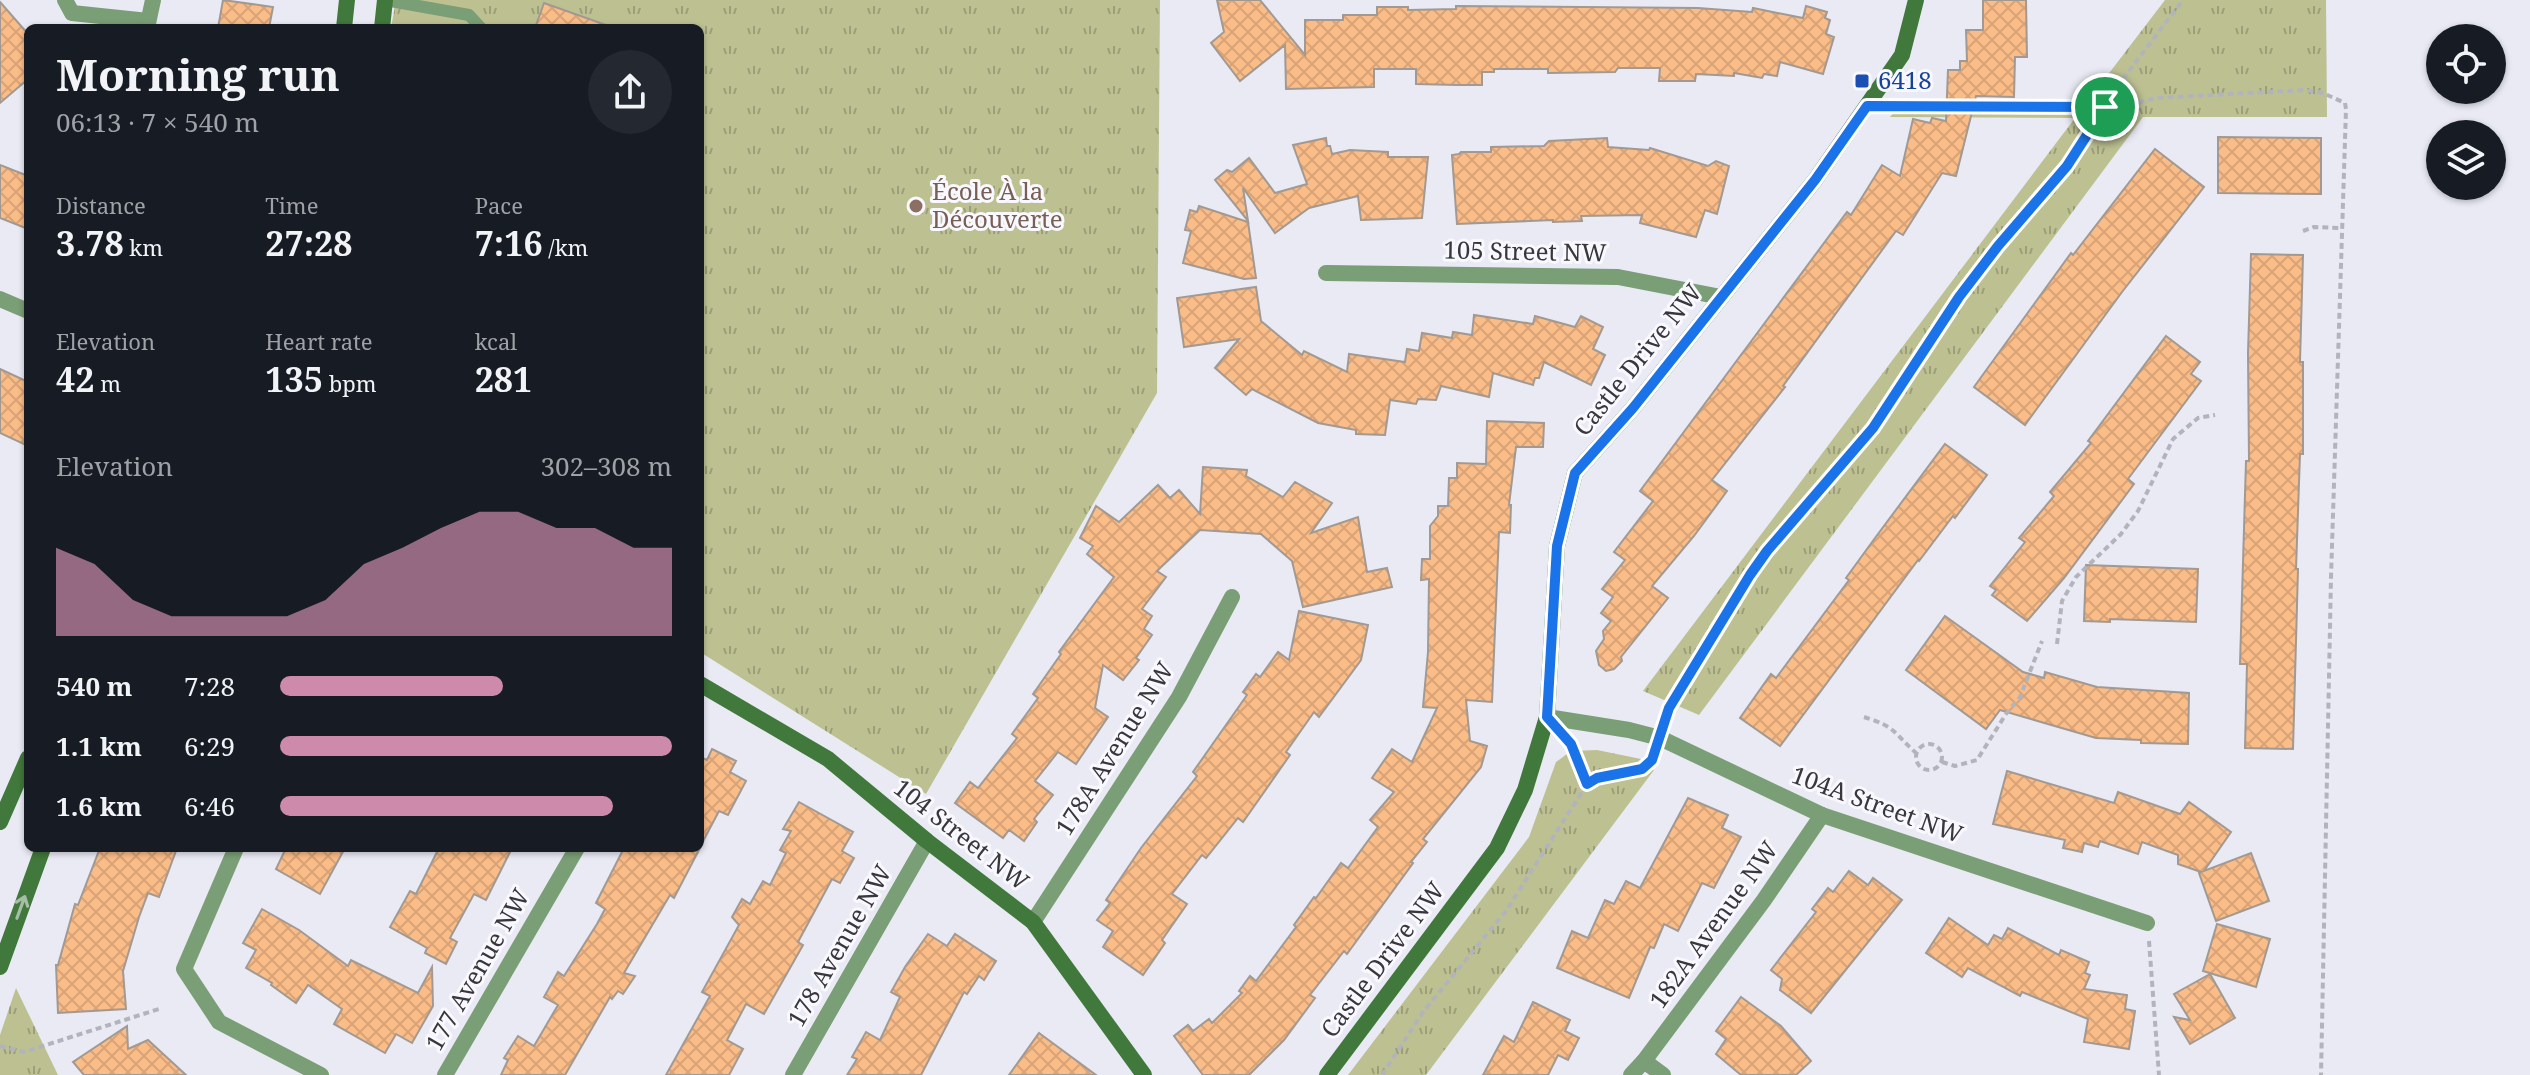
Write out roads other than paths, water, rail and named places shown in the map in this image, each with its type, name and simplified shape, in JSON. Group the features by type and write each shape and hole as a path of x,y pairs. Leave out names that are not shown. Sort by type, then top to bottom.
{"street":[{"path":"65,0 72,13 142,24"},
{"path":"148,24 153,0"},
{"path":"344,24 347,0"},
{"path":"382,24 385,0"},
{"name":"Castle Drive NW","path":"1327,1075 1497,848 1525,790 1547,717 1557,546 1575,473 1633,408 1815,180 1902,55 1916,0"},
{"name":"105 Street NW","path":"1326,273 1618,277 1721,297"},
{"path":"0,299 24,309"},
{"name":"178A Avenue NW","path":"1033,922 1179,697 1232,597"},
{"name":"104 Street NW","path":"704,686 828,759 927,841 1033,922 1144,1075"},
{"name":"104A Street NW","path":"1547,717 1660,738 1822,815 2147,923"},
{"path":"0,822 24,767"},
{"name":"182A Avenue NW","path":"1631,1075 1764,900 1822,815"},
{"name":"178 Avenue NW","path":"793,1075 927,841"},
{"path":"0,967 42,852"},
{"path":"234,852 184,969 219,1022 321,1075"},
{"name":"177 Avenue NW","path":"445,1075 575,852"},
{"path":"1644,1061 1663,1075"}],"lane":[{"path":"385,0 469,15 477,24"}],"place":[{"name":"6418","path":"1862,81"},
{"name":"École À la Découverte","path":"916,206"}]}
